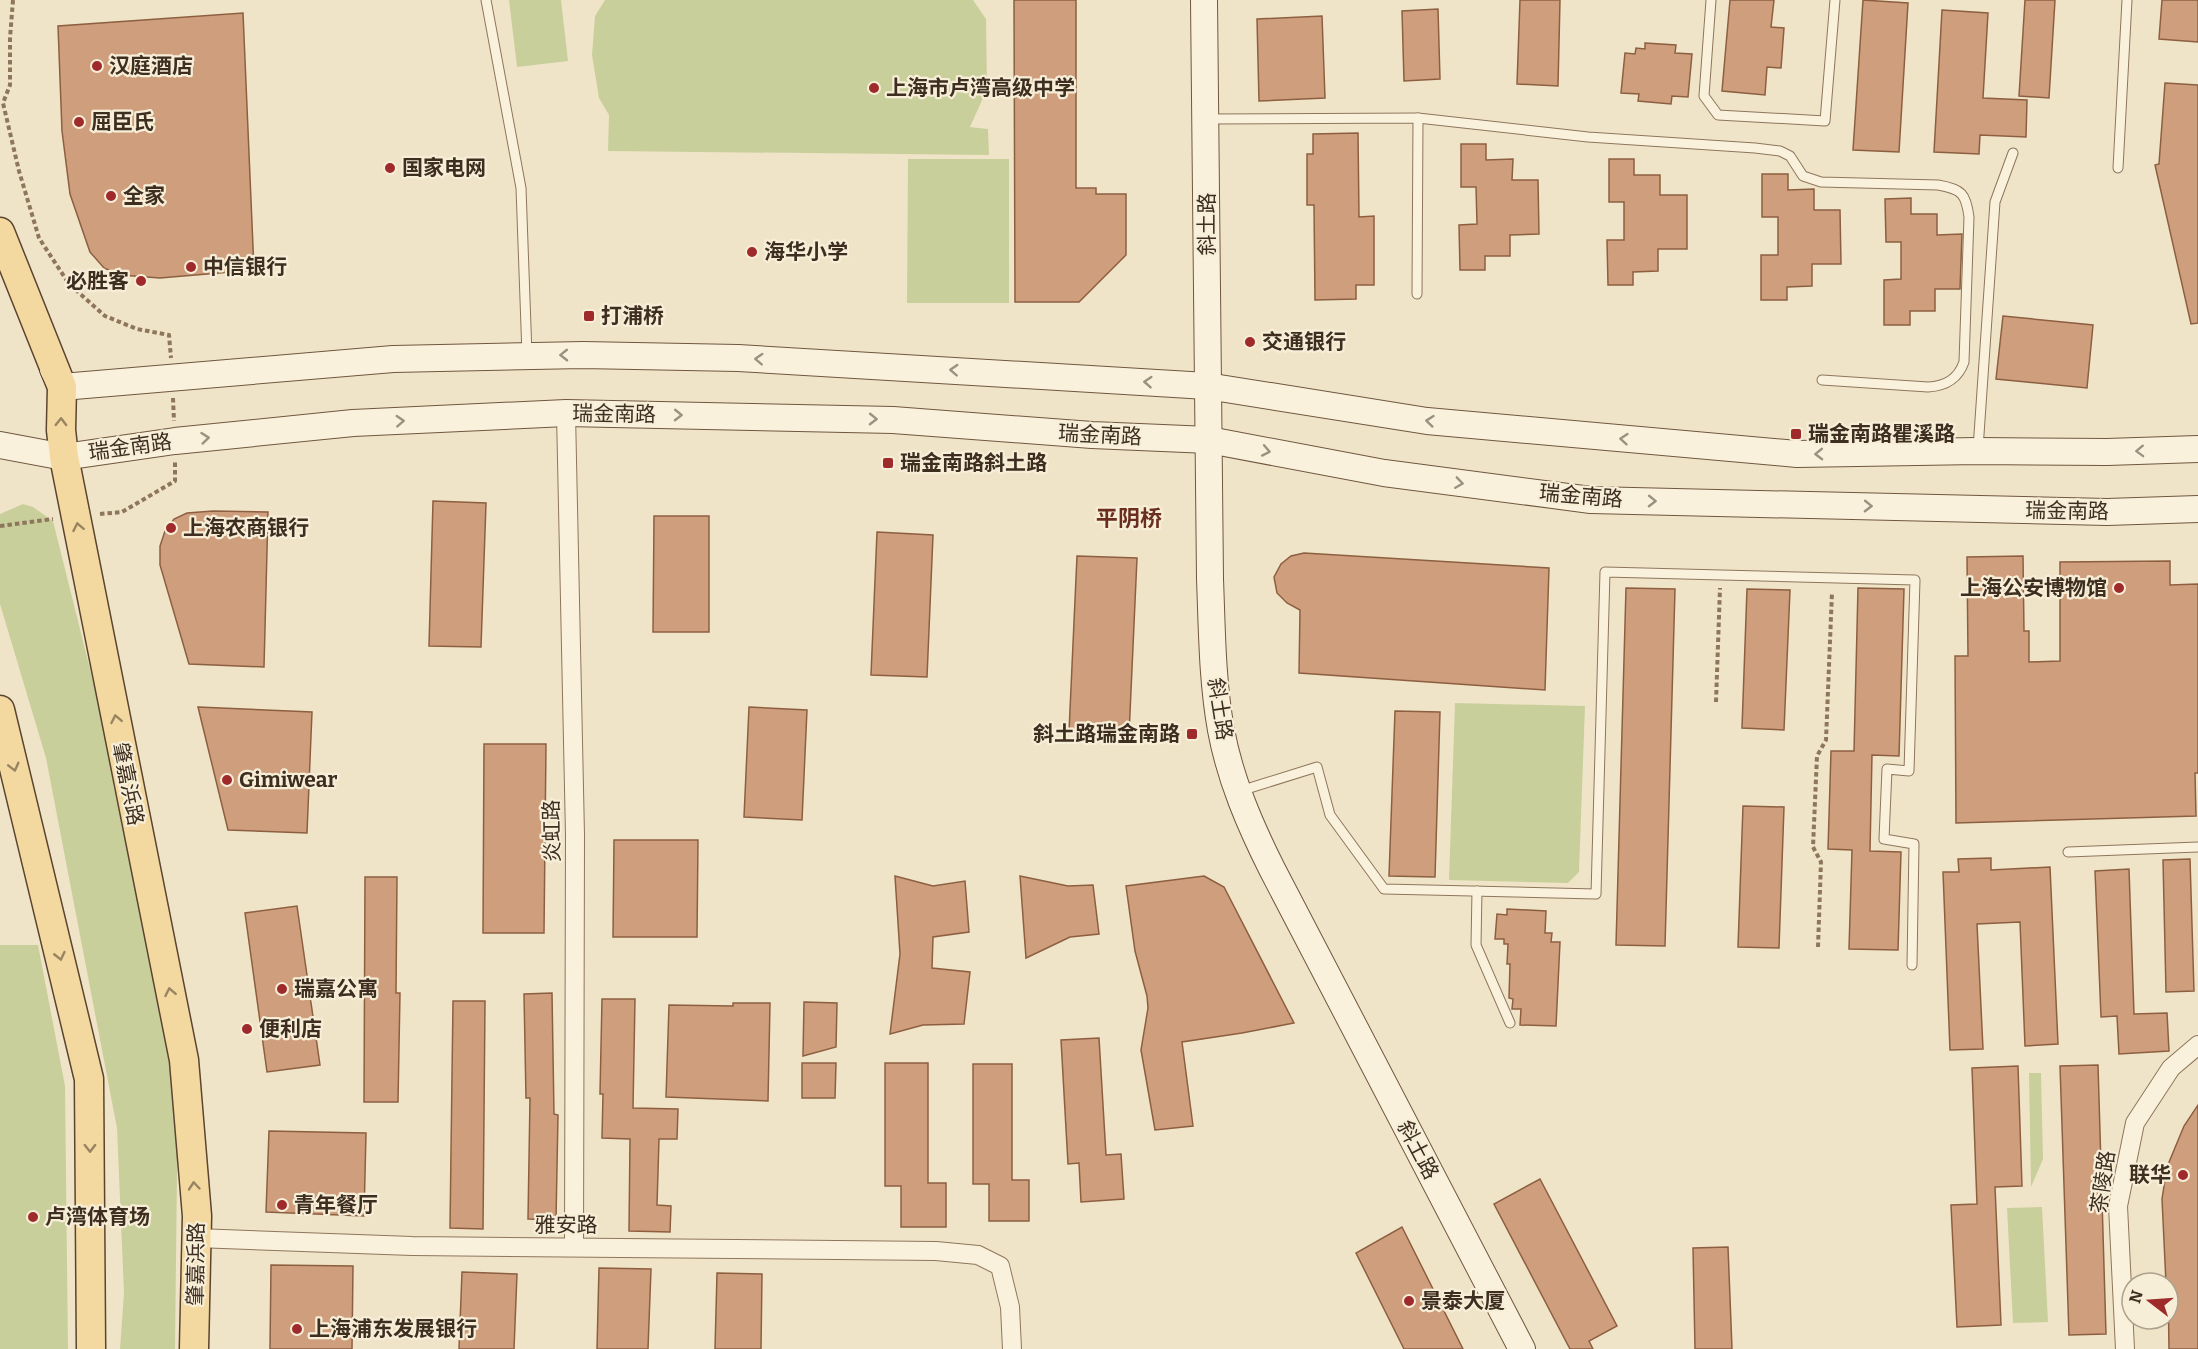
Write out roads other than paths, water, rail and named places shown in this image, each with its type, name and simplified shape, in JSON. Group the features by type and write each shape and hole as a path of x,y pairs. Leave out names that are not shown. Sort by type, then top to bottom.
{"main road":[{"name":"斜土路","path":"1204,0 1210,579 1213,669 1221,731 1238,792 1252,828 1522,1349"},
{"name":"肇嘉浜路","path":"0,232 62,387 61,430 64,457 184,1060 197,1216 194,1349"},
{"path":"0,261 62,387 393,359 527,355 738,358 1207,386 1427,421 1786,453 2107,452 2198,449"},
{"name":"瑞金南路","path":"0,445 64,457 176,441 353,423 566,413 893,420 1092,435 1209,440 1384,473 1591,500 2095,512 2198,509"},
{"path":"0,710 89,1079 91,1349"}],"street":[{"name":"炎虹路","path":"566,413 574,836 573,1247"},
{"name":"茶陵路","path":"2125,1349 2118,1206 2136,1123 2171,1068 2198,1045"},
{"name":"雅安路","path":"196,1238 412,1246 936,1251 978,1255 1000,1266 1010,1307 1012,1349"}],"lane":[{"path":"486,0 521,188 527,355"},
{"path":"1712,0 1704,96 1718,115 1825,121 1835,0"},
{"path":"2118,168 2127,0"},
{"path":"1206,119 1418,118 1588,137 1780,151 1790,156 1803,176 1821,182 1938,185 1952,187 1960,192 1967,201 1969,217 1964,362 1960,372 1952,381 1928,387 1822,380"},
{"path":"1417,294 1418,118"},
{"path":"1977,451 1995,202 2013,153"},
{"path":"1238,792 1317,767 1330,815 1384,889 1596,894 1605,572 1915,580 1909,771 1887,769 1884,839 1914,843 1912,965"},
{"path":"2068,852 2198,847"},
{"path":"1477,891 1476,945 1510,1023"}],"place":[{"name":"汉庭酒店","path":"97,66"},
{"name":"上海市卢湾高级中学","path":"874,88"},
{"name":"屈臣氏","path":"79,122"},
{"name":"国家电网","path":"390,168"},
{"name":"全家","path":"111,196"},
{"name":"海华小学","path":"752,252"},
{"name":"中信银行","path":"191,267"},
{"name":"必胜客","path":"141,281"},
{"name":"打浦桥","path":"589,316"},
{"name":"交通银行","path":"1250,342"},
{"name":"瑞金南路瞿溪路","path":"1796,434"},
{"name":"瑞金南路斜土路","path":"888,463"},
{"name":"上海农商银行","path":"171,528"},
{"name":"上海公安博物馆","path":"2119,588"},
{"name":"斜土路瑞金南路","path":"1192,734"},
{"name":"Gimiwear","path":"227,780"},
{"name":"瑞嘉公寓","path":"282,989"},
{"name":"便利店","path":"247,1029"},
{"name":"联华","path":"2183,1175"},
{"name":"青年餐厅","path":"282,1205"},
{"name":"卢湾体育场","path":"33,1217"},
{"name":"景泰大厦","path":"1409,1301"},
{"name":"上海浦东发展银行","path":"297,1329"}],"district":[{"name":"平阴桥","path":"1129,518"}]}
